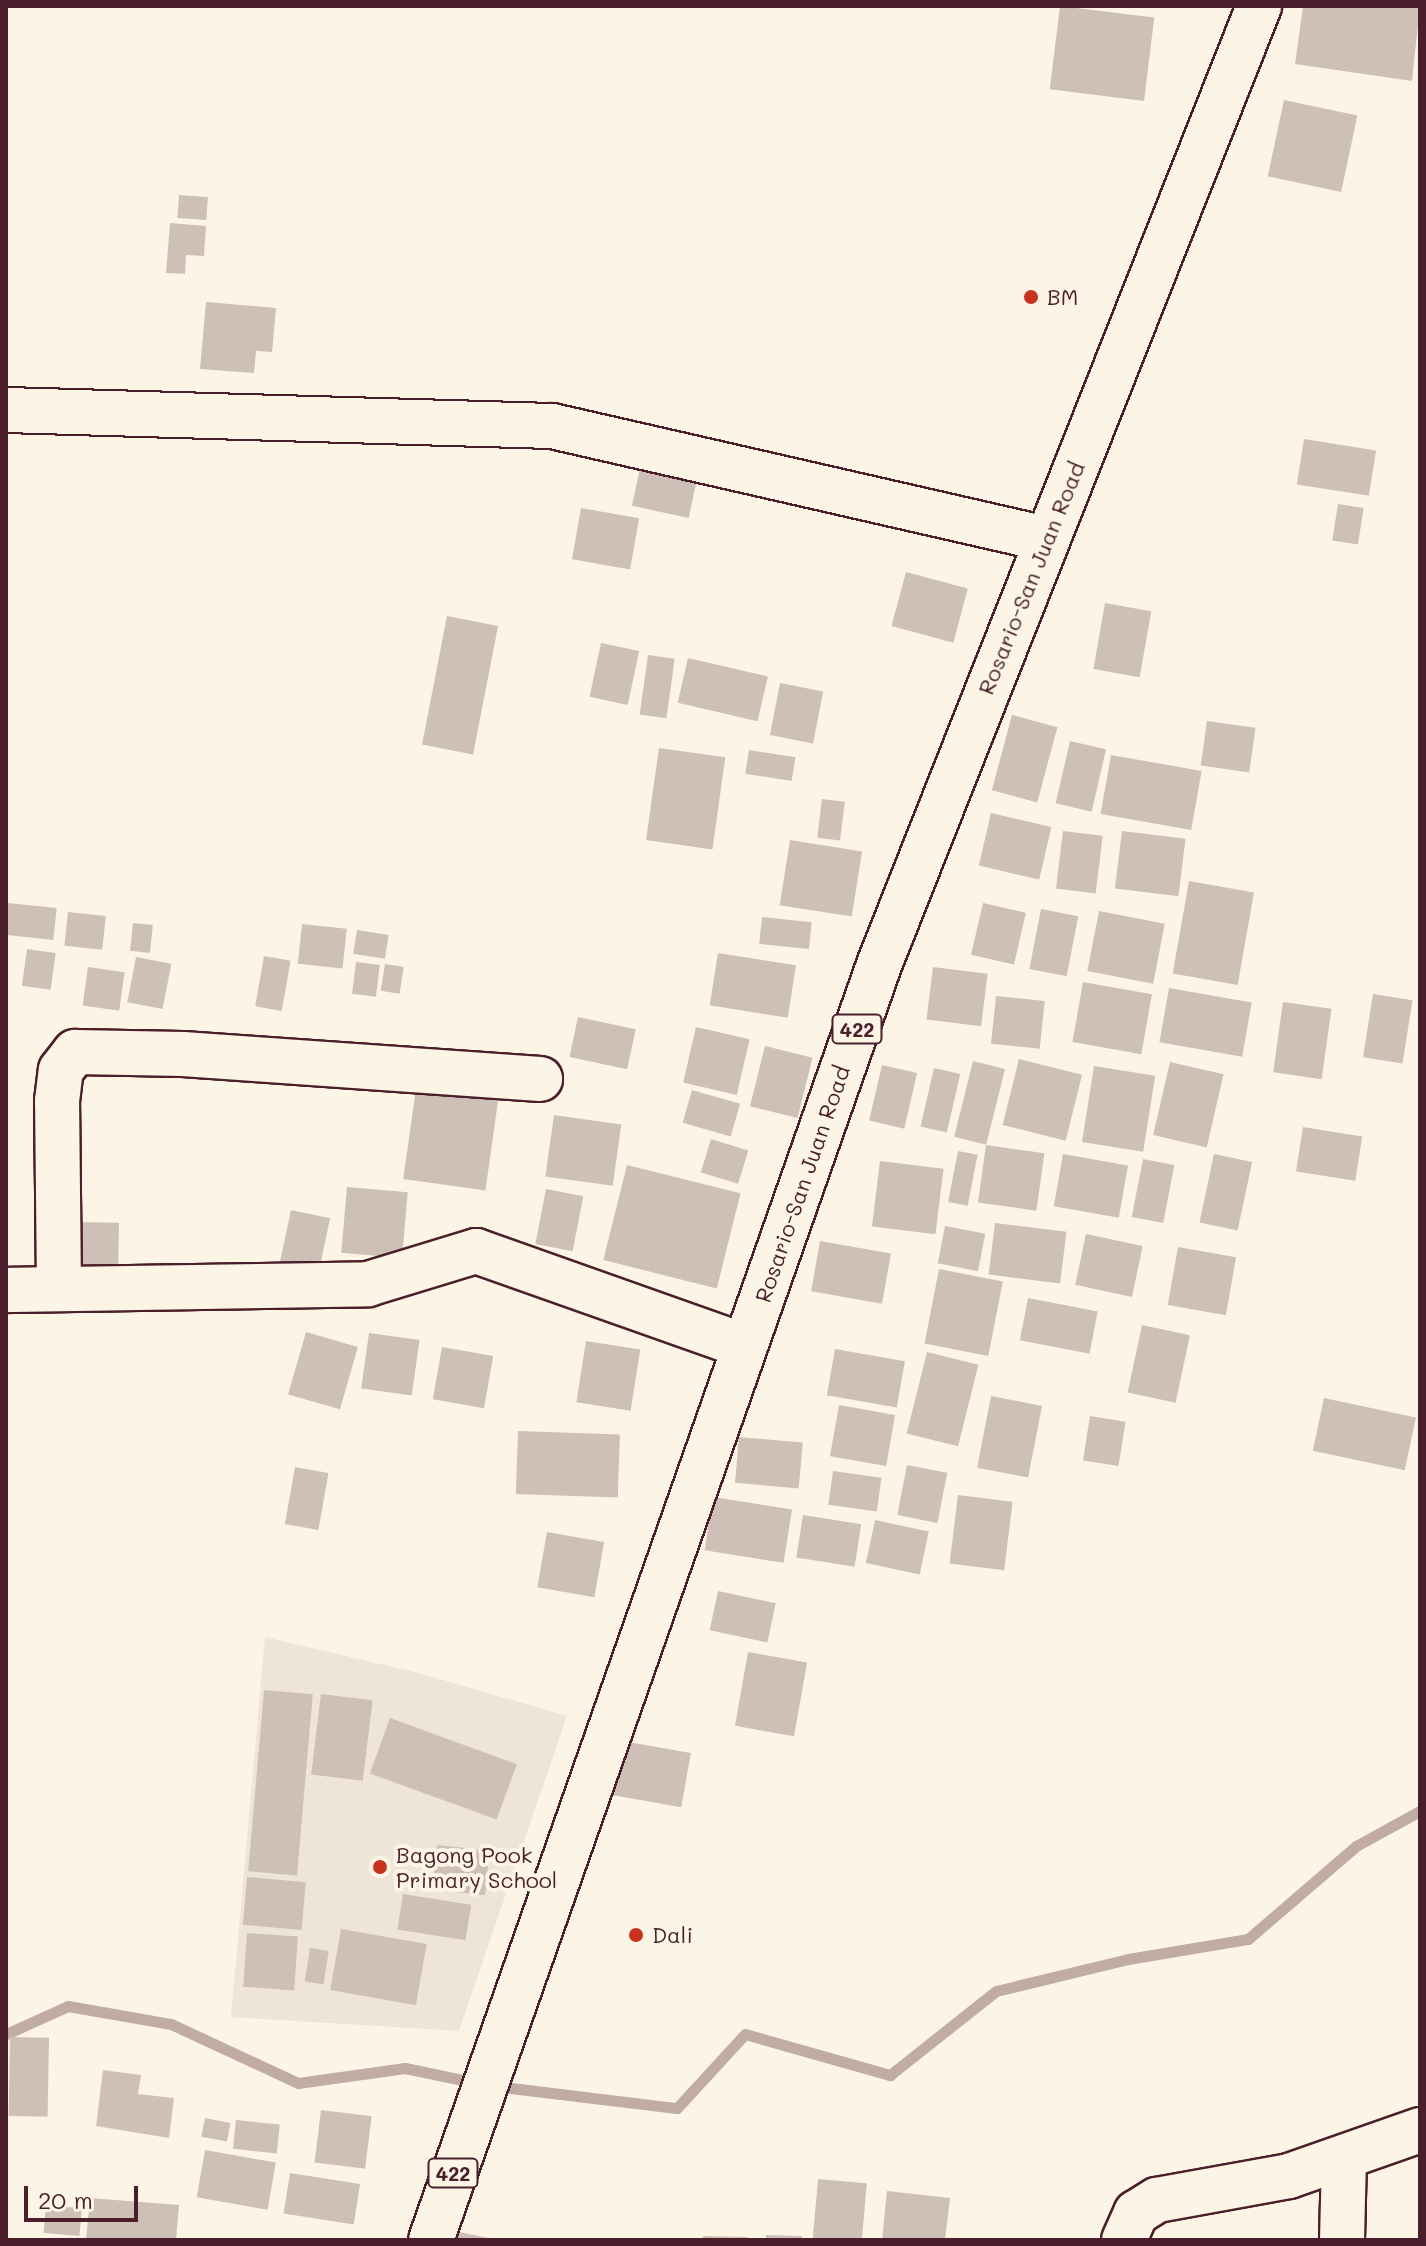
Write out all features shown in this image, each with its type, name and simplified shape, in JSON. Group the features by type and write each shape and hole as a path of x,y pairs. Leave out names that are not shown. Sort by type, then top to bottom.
{"street":[{"name":"Rosario-San Juan Road","path":"431,2240 490,2064 879,965 1259,6"},
{"path":"6,410 552,426 1046,539"},
{"path":"59,1288 57,1101 61,1070 75,1052 183,1054 540,1079"},
{"path":"6,1290 368,1284 476,1251 745,1346"},
{"path":"1124,2240 1136,2213 1157,2200 1242,2187 1344,2159 1420,2130"},
{"path":"1342,2240 1344,2159"}],"shaded area":[{"name":"Bagong Pook Primary School","path":"265,1637 419,1673 567,1716 459,2031 231,2017"}],"building":[{"path":"1060,6 1154,18 1144,101 1050,89"},
{"path":"1303,6 1420,6 1412,81 1295,64"},
{"path":"1284,100 1357,116 1341,192 1268,176"},
{"path":"179,195 208,197 206,220 177,218"},
{"path":"170,223 206,226 204,256 186,255 185,274 166,273"},
{"path":"206,302 276,308 272,352 256,351 254,373 200,369"},
{"path":"1304,439 1376,450 1369,496 1297,484"},
{"path":"643,454 700,466 689,518 632,506"},
{"path":"1338,504 1364,508 1358,545 1332,541"},
{"path":"581,508 639,518 630,569 572,559"},
{"path":"906,572 968,589 953,643 892,626"},
{"path":"1105,603 1151,611 1140,677 1093,669"},
{"path":"447,616 498,626 473,755 422,745"},
{"path":"601,643 639,651 628,705 590,697"},
{"path":"648,655 675,659 666,718 640,714"},
{"path":"688,658 768,676 758,721 678,703"},
{"path":"780,683 823,691 813,743 770,735"},
{"path":"1012,715 1057,727 1037,803 992,790"},
{"path":"1207,721 1256,728 1249,772 1201,766"},
{"path":"1070,741 1106,749 1092,812 1056,803"},
{"path":"659,748 725,757 712,849 646,840"},
{"path":"749,750 795,757 792,781 745,774"},
{"path":"1111,755 1202,771 1191,830 1101,814"},
{"path":"822,799 845,802 840,841 817,838"},
{"path":"991,813 1051,827 1039,880 979,866"},
{"path":"1063,831 1103,836 1096,893 1056,889"},
{"path":"1122,831 1186,839 1178,896 1115,889"},
{"path":"790,840 862,851 852,917 780,905"},
{"path":"1189,881 1254,892 1238,985 1173,974"},
{"path":"8,903 57,908 53,940 6,935"},
{"path":"983,903 1026,913 1014,965 971,955"},
{"path":"1041,909 1078,916 1067,976 1029,969"},
{"path":"1099,911 1165,924 1153,984 1087,971"},
{"path":"68,912 106,916 102,950 64,946"},
{"path":"762,917 812,922 809,949 759,944"},
{"path":"133,923 153,925 150,953 130,951"},
{"path":"302,924 347,929 343,968 298,964"},
{"path":"357,930 389,935 385,959 353,954"},
{"path":"27,949 56,953 51,990 22,986"},
{"path":"718,953 796,965 788,1018 710,1005"},
{"path":"264,956 291,961 282,1011 255,1006"},
{"path":"136,957 171,964 163,1009 127,1002"},
{"path":"356,962 380,965 376,997 352,994"},
{"path":"385,964 404,967 400,994 381,991"},
{"path":"88,967 125,972 119,1011 83,1006"},
{"path":"933,967 988,974 981,1026 927,1020"},
{"path":"1083,982 1152,994 1141,1054 1072,1042"},
{"path":"1169,988 1252,1003 1242,1057 1159,1042"},
{"path":"1373,994 1413,1000 1402,1063 1363,1057"},
{"path":"996,996 1045,1001 1040,1049 991,1044"},
{"path":"1283,1002 1332,1009 1322,1079 1273,1072"},
{"path":"578,1017 636,1029 627,1069 569,1057"},
{"path":"696,1027 750,1039 737,1095 683,1083"},
{"path":"765,1046 813,1058 798,1118 750,1106"},
{"path":"1019,1059 1082,1075 1066,1141 1003,1125"},
{"path":"973,1061 1005,1069 986,1145 954,1137"},
{"path":"1170,1062 1224,1074 1207,1147 1153,1135"},
{"path":"882,1065 917,1073 904,1129 869,1121"},
{"path":"1094,1066 1155,1076 1143,1152 1082,1142"},
{"path":"934,1068 960,1074 947,1133 921,1126"},
{"path":"418,1074 500,1086 485,1191 403,1179"},
{"path":"692,1090 740,1104 731,1136 683,1123"},
{"path":"554,1115 621,1124 613,1186 545,1176"},
{"path":"1303,1127 1362,1136 1355,1181 1296,1171"},
{"path":"711,1139 748,1150 738,1184 701,1172"},
{"path":"986,1145 1044,1153 1036,1211 978,1202"},
{"path":"958,1151 978,1155 968,1206 948,1202"},
{"path":"1063,1154 1128,1165 1119,1218 1054,1206"},
{"path":"1214,1154 1252,1162 1238,1231 1199,1222"},
{"path":"1143,1159 1174,1165 1163,1223 1132,1217"},
{"path":"880,1161 944,1169 935,1234 872,1227"},
{"path":"627,1165 741,1193 717,1288 603,1260"},
{"path":"347,1187 408,1192 402,1258 341,1253"},
{"path":"546,1189 583,1196 573,1251 535,1244"},
{"path":"291,1210 330,1218 318,1275 279,1267"},
{"path":"79,1222 119,1223 118,1273 78,1272"},
{"path":"995,1223 1066,1232 1060,1283 989,1275"},
{"path":"945,1226 985,1234 978,1271 938,1263"},
{"path":"1086,1234 1143,1246 1132,1297 1075,1285"},
{"path":"820,1241 891,1254 882,1304 811,1291"},
{"path":"1178,1247 1236,1257 1226,1315 1168,1305"},
{"path":"939,1269 1003,1281 988,1356 924,1344"},
{"path":"1028,1298 1098,1312 1089,1354 1020,1340"},
{"path":"1142,1325 1190,1335 1176,1403 1128,1392"},
{"path":"306,1332 358,1347 340,1409 288,1394"},
{"path":"369,1333 420,1340 412,1396 361,1388"},
{"path":"586,1341 640,1350 631,1411 576,1402"},
{"path":"442,1347 493,1356 484,1408 433,1399"},
{"path":"835,1349 905,1361 897,1408 827,1395"},
{"path":"927,1352 978,1365 958,1446 907,1434"},
{"path":"991,1396 1042,1406 1028,1478 977,1468"},
{"path":"1324,1398 1416,1418 1405,1470 1313,1451"},
{"path":"839,1405 895,1415 886,1466 830,1456"},
{"path":"1090,1416 1126,1422 1119,1466 1083,1460"},
{"path":"518,1431 620,1435 618,1498 516,1494"},
{"path":"739,1437 803,1443 799,1488 735,1483"},
{"path":"907,1465 947,1473 938,1523 897,1515"},
{"path":"295,1467 328,1473 318,1530 285,1524"},
{"path":"833,1471 882,1478 877,1511 828,1505"},
{"path":"958,1495 1013,1502 1004,1570 950,1563"},
{"path":"713,1497 792,1510 784,1563 705,1550"},
{"path":"803,1515 861,1524 855,1567 796,1557"},
{"path":"875,1520 929,1531 920,1574 866,1563"},
{"path":"547,1532 604,1542 594,1597 537,1587"},
{"path":"718,1591 776,1603 767,1642 710,1630"},
{"path":"748,1652 807,1662 794,1736 735,1726"},
{"path":"264,1690 313,1694 297,1876 248,1871"},
{"path":"321,1694 373,1700 363,1781 311,1774"},
{"path":"390,1718 517,1764 497,1820 370,1773"},
{"path":"617,1740 691,1753 681,1807 607,1794"},
{"path":"437,1845 490,1851 485,1895 432,1890"},
{"path":"247,1877 306,1882 302,1930 243,1925"},
{"path":"403,1894 471,1905 466,1940 397,1930"},
{"path":"341,1929 427,1944 416,2005 330,1990"},
{"path":"247,1933 298,1937 294,1990 243,1987"},
{"path":"310,1948 329,1951 323,1985 305,1982"},
{"path":"10,2037 49,2038 48,2117 9,2116"},
{"path":"103,2070 141,2075 138,2094 174,2098 169,2138 96,2126"},
{"path":"321,2110 372,2116 365,2169 315,2163"},
{"path":"205,2118 231,2123 227,2142 201,2137"},
{"path":"236,2120 280,2125 277,2153 233,2149"},
{"path":"205,2150 276,2163 268,2210 197,2197"},
{"path":"290,2173 360,2184 354,2225 284,2213"},
{"path":"818,2179 867,2183 862,2240 813,2238"},
{"path":"887,2191 950,2198 945,2240 882,2240"},
{"path":"90,2198 179,2205 176,2240 86,2240"},
{"path":"46,2205 82,2208 79,2236 44,2233"},
{"path":"444,2229 494,2239 494,2240 441,2240"},
{"path":"766,2235 802,2236 802,2240 766,2240"},
{"path":"703,2236 748,2237 748,2240 703,2240"}],"waterway":[{"path":"494,2086 677,2108 745,2034 890,2075 996,1991 1128,1959 1248,1939 1356,1846 1420,1811"},
{"path":"6,2034 68,2006 171,2024 298,2083 405,2068 477,2083"}],"place":[{"name":"BM","path":"1031,297"},
{"name":"Bagong Pook Primary School","path":"380,1867"},
{"name":"Dali","path":"636,1935"}]}
